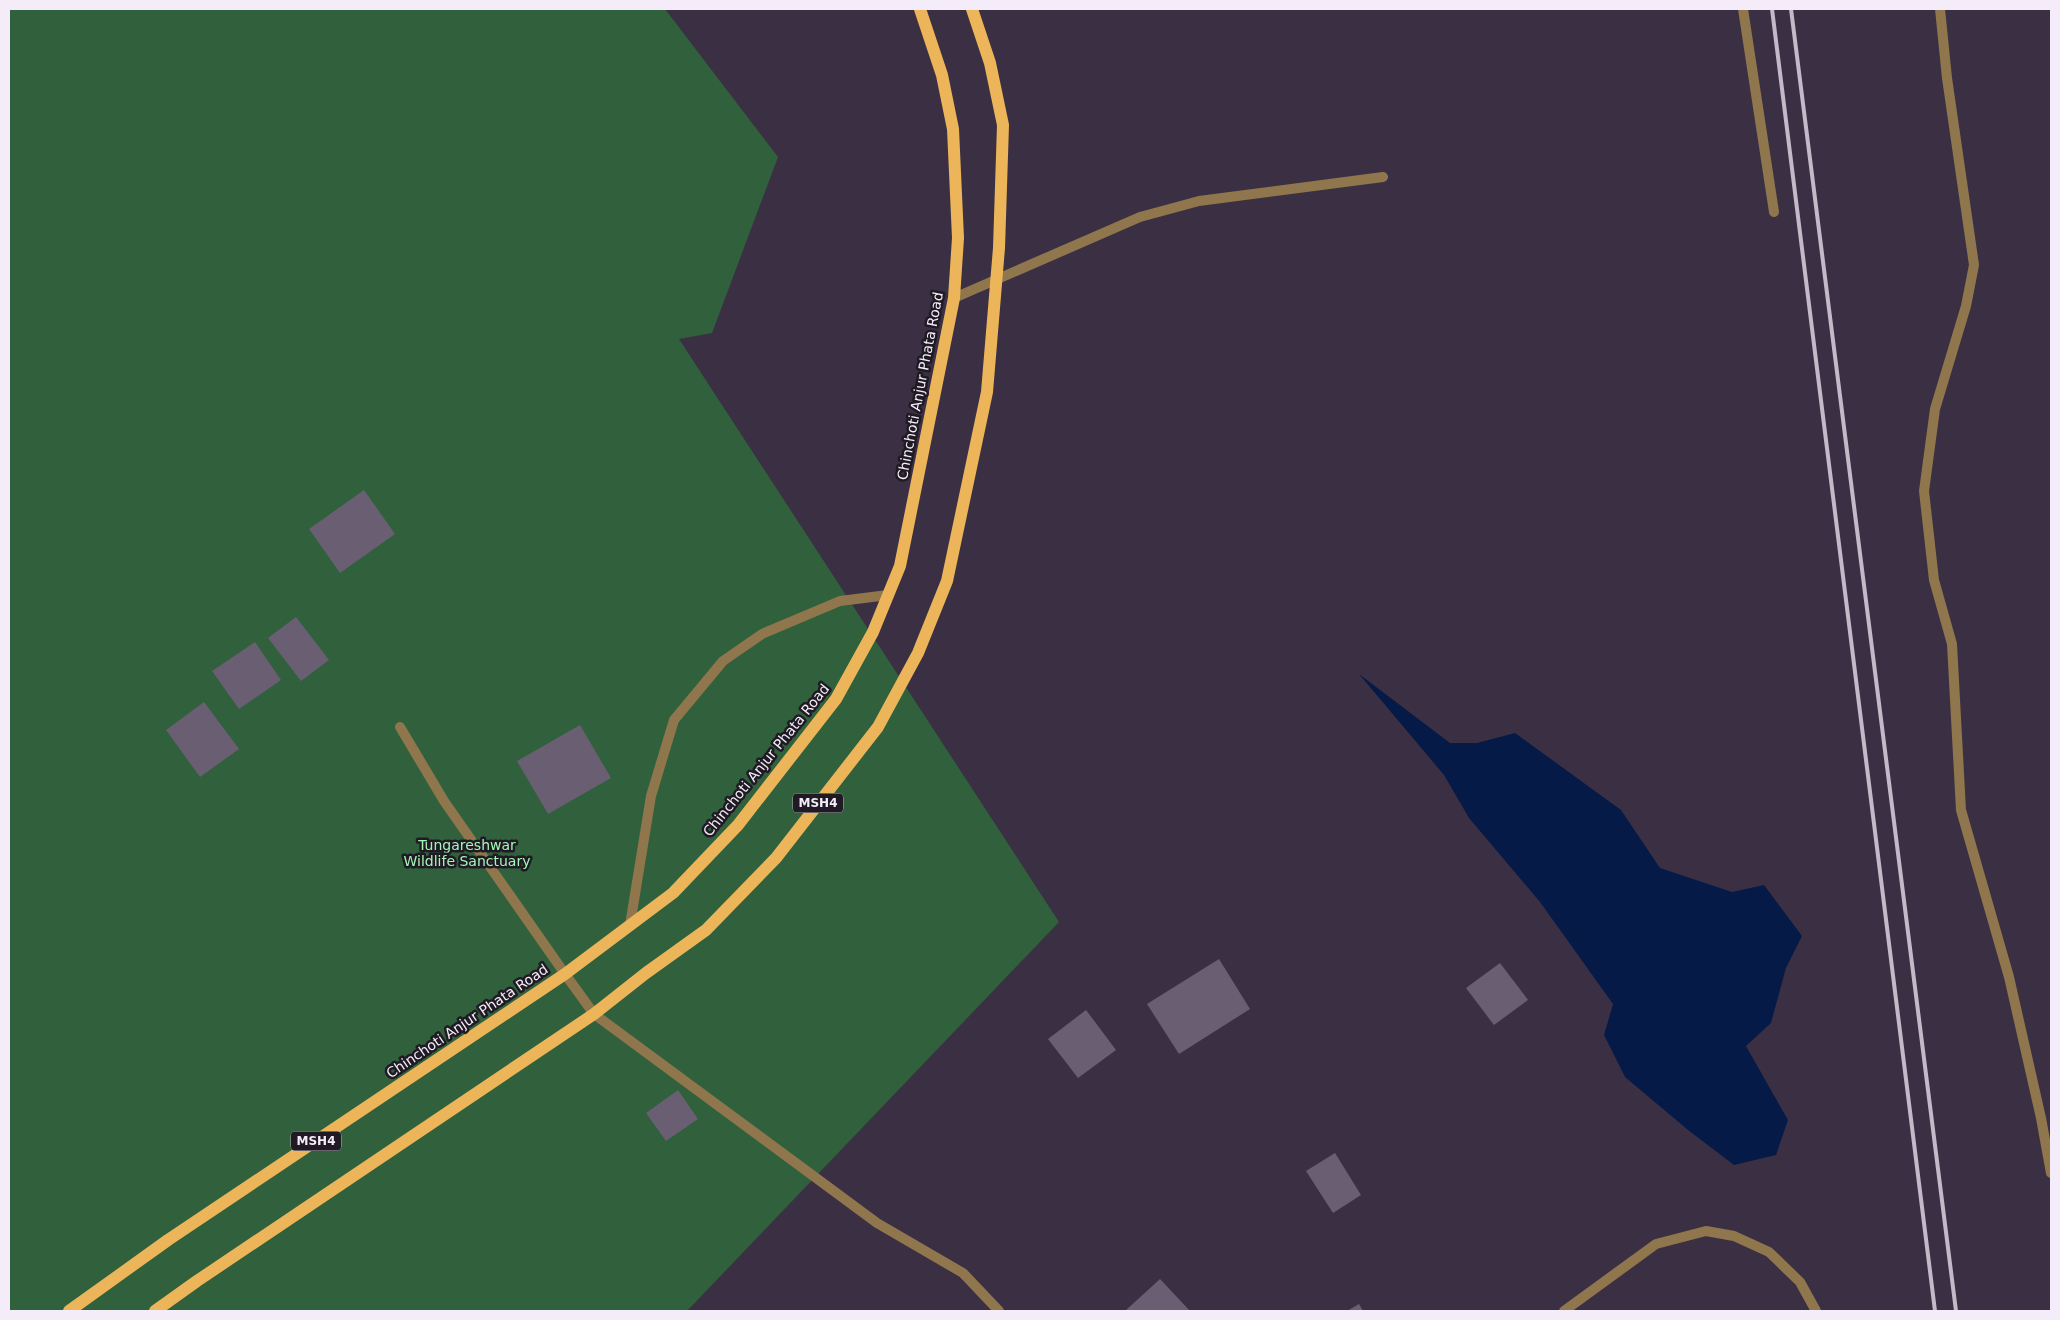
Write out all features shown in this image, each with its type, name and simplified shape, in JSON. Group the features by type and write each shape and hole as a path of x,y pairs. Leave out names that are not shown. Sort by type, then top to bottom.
{"main road":[{"name":"Chinchoti Anjur Phata Road","path":"69,1311 177,1234 565,974 673,893 738,825 836,699 873,632 900,566 954,298 958,238 953,129 942,76 920,9"},
{"name":"MSH4","path":"155,1311 205,1275 594,1014 706,930 776,858 878,727 918,653 948,581 987,392 997,280 1003,125 990,63 972,9"}],"street":[{"path":"1744,9 1774,212"},
{"path":"1940,9 1947,78 1974,265 1966,306 1935,409 1924,491 1934,580 1952,644 1961,810 2009,977 2041,1118 2051,1173"},
{"path":"954,298 1140,217 1199,201 1383,177"},
{"path":"630,925 651,796 674,720 723,661 762,634 840,601 888,595"},
{"path":"400,727 444,801 594,1014 876,1223 963,1273 999,1311"},
{"path":"1564,1311 1656,1244 1706,1232 1734,1236 1769,1252 1800,1282 1816,1311"}],"green space":[{"name":"Tungareshwar Wildlife Sanctuary","path":"9,9 665,9 778,157 712,333 679,339 1059,922 687,1311 9,1311"}],"water":[{"path":"1359,674 1450,743 1477,743 1515,733 1621,810 1660,868 1732,892 1764,885 1802,936 1786,968 1771,1023 1746,1046 1788,1120 1776,1155 1734,1165 1688,1130 1625,1077 1604,1035 1613,1004 1540,902 1469,818 1444,775"}],"building":[{"path":"364,490 395,534 340,573 309,529"},
{"path":"296,617 329,660 301,681 268,638"},
{"path":"255,642 281,680 239,709 212,671"},
{"path":"204,702 239,749 200,777 166,730"},
{"path":"580,725 611,778 548,814 517,761"},
{"path":"1219,959 1250,1009 1179,1054 1147,1004"},
{"path":"1500,963 1528,1000 1494,1025 1466,988"},
{"path":"1086,1010 1116,1050 1078,1078 1048,1039"},
{"path":"678,1090 698,1119 666,1141 646,1113"},
{"path":"1335,1153 1361,1195 1333,1213 1306,1171"},
{"path":"1160,1279 1190,1311 1125,1311"},
{"path":"1359,1304 1363,1311 1347,1311"}],"railway":[{"path":"1772,9 1935,1311"},
{"path":"1791,9 1956,1311"}]}
